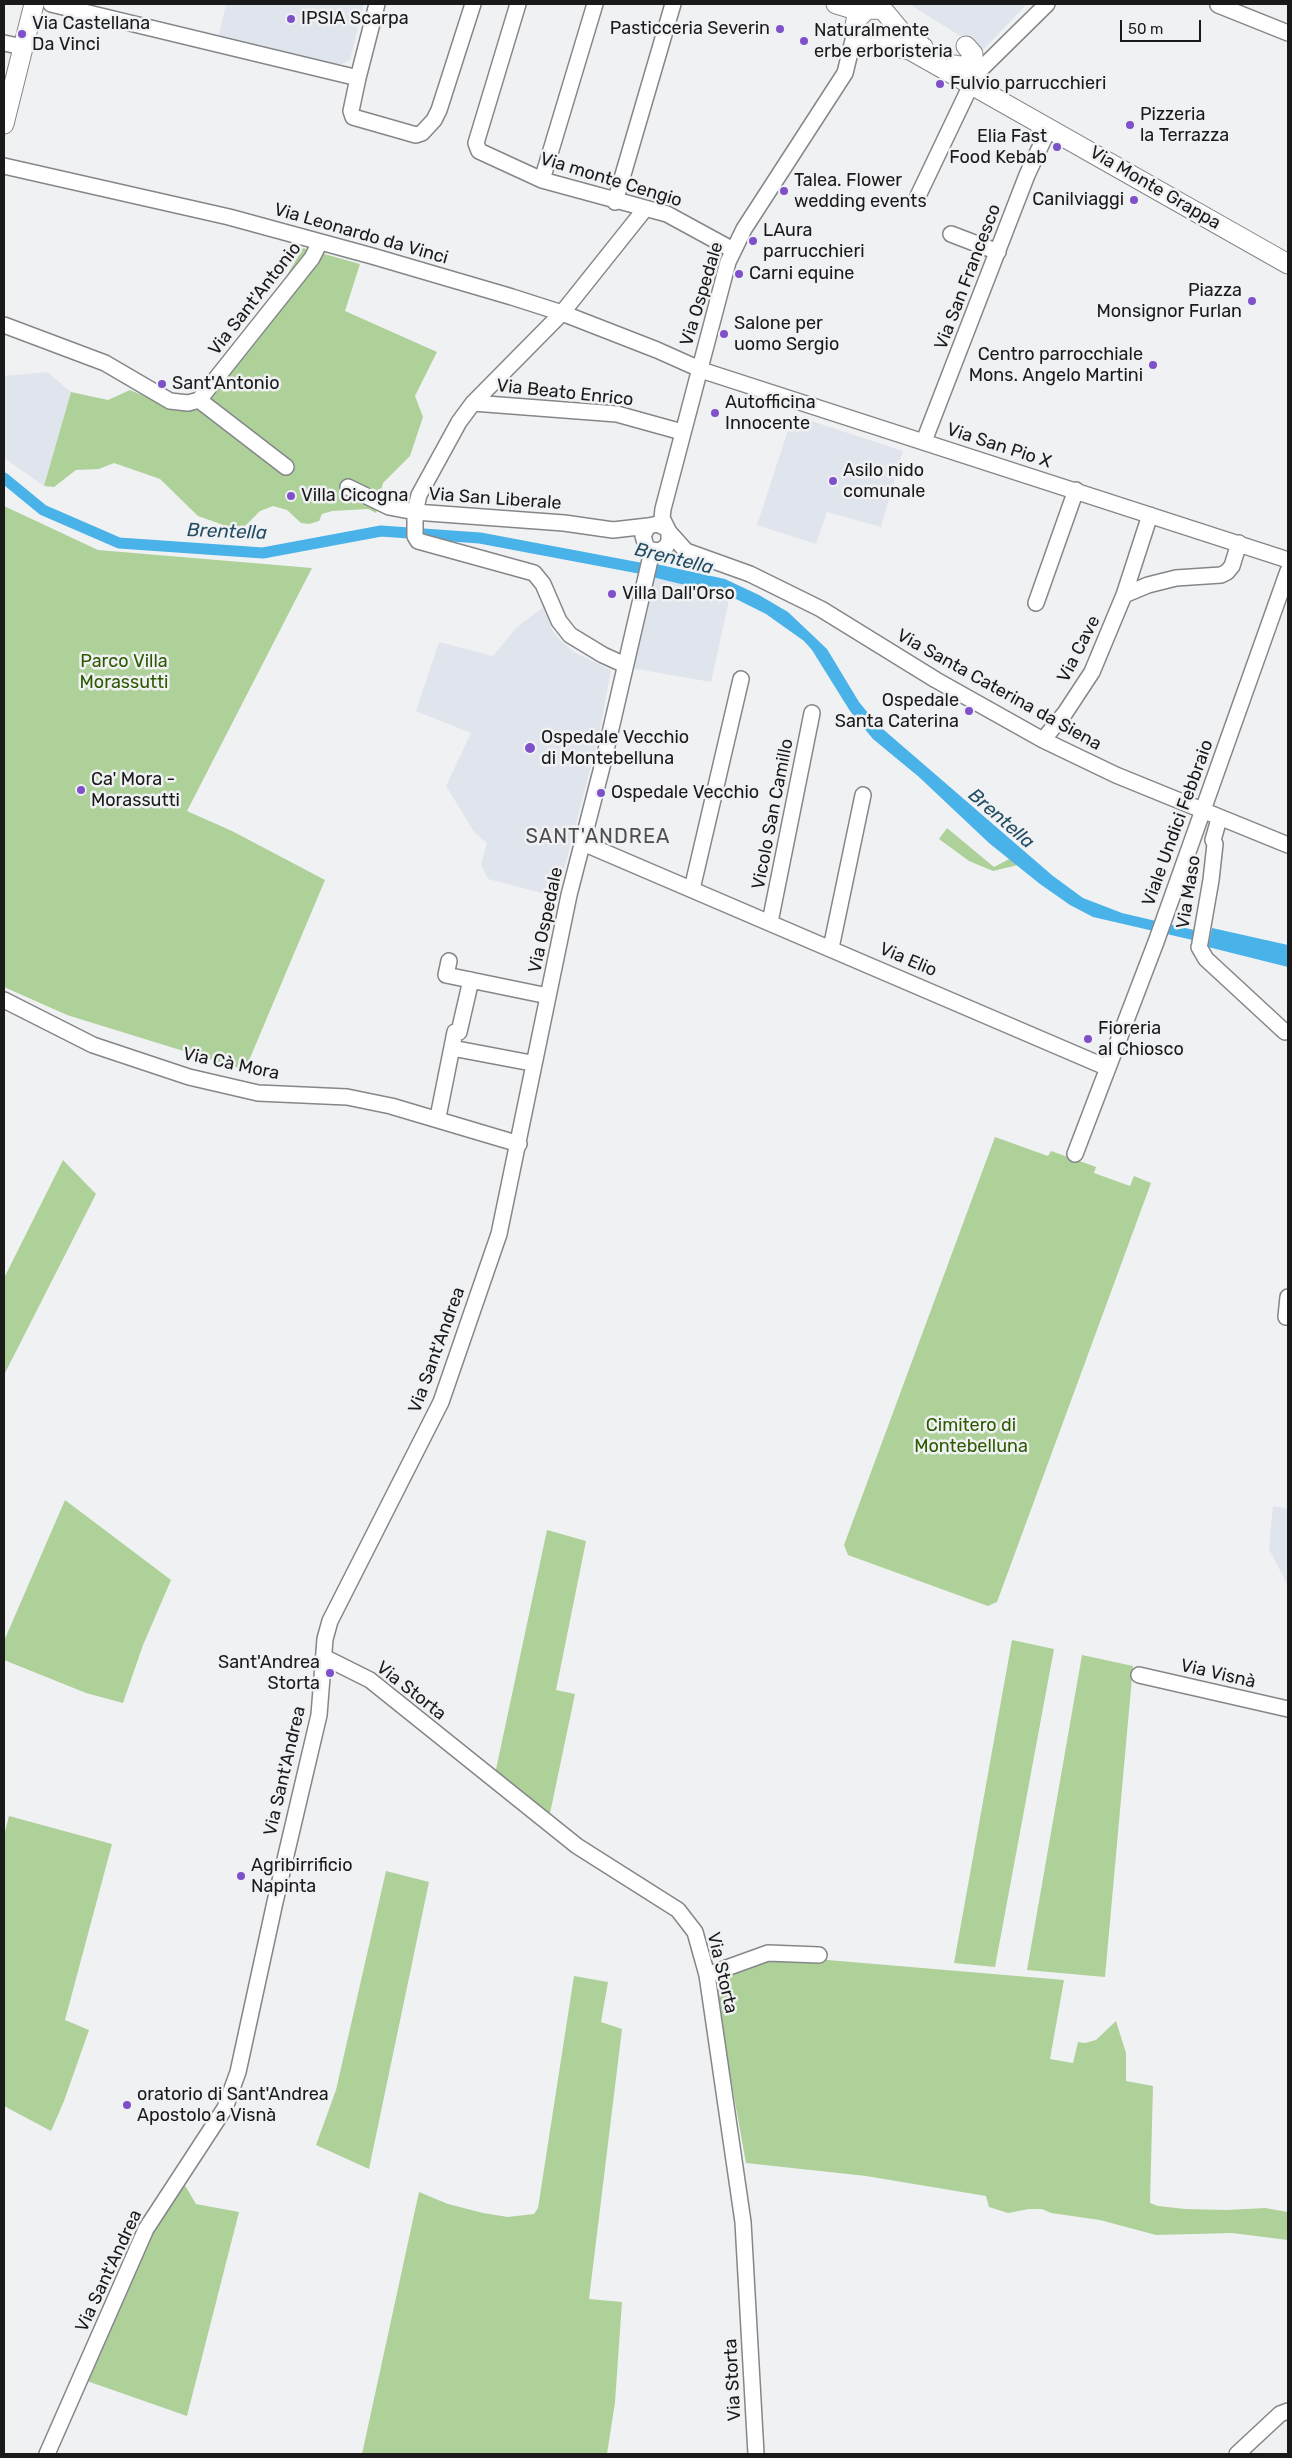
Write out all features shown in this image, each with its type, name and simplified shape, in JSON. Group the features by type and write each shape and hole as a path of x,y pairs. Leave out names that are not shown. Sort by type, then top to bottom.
{"main road":[{"path":"4,124 34,4"},
{"name":"Via Monte Grappa","path":"839,5 858,23 861,43 906,48 974,82 1021,112 1288,264"},
{"name":"Via Monte Grappa","path":"858,23 878,9 889,16 906,38 955,65 974,82"},
{"path":"878,46 892,35 892,22"},
{"path":"955,65 963,68 973,60 973,54 966,46"}],"street":[{"path":"52,4 358,78"},
{"path":"377,4 351,111 353,118 416,135 422,133 434,120 439,110 473,4"},
{"name":"Via monte Cengio","path":"518,4 476,143 477,149 542,180 616,202 666,214 733,250"},
{"path":"542,180 595,4"},
{"path":"616,202 673,4"},
{"path":"918,196 974,82 984,66 1047,4"},
{"path":"1218,5 1288,33"},
{"name":"Via Ospedale","path":"850,68 858,23"},
{"path":"4,43 23,47"},
{"name":"Via Ospedale","path":"668,531 662,518 663,505 723,276 733,250 850,68 878,46"},
{"path":"966,46 985,60 996,54"},
{"name":"Via San Francesco","path":"924,441 1027,175 1049,128"},
{"name":"Via Leonardo da Vinci","path":"4,166 229,217 320,242 562,313 657,350 698,369"},
{"path":"625,665 603,655 570,635 559,621 542,584 534,573 422,544 415,536 415,512 419,495 459,422 473,403 562,313 645,209"},
{"path":"951,234 998,252"},
{"name":"Via Sant'Antonio","path":"199,400 312,258 320,242"},
{"path":"4,324 105,363 170,401 188,403 199,400 286,467"},
{"name":"Via San Pio X","path":"698,369 1288,560"},
{"name":"Via Beato Enrico","path":"473,403 618,414 682,432"},
{"name":"Via San Liberale","path":"348,487 389,508 415,512 550,522 614,530 649,526"},
{"path":"1036,603 1076,490"},
{"name":"Via Ospedale","path":"649,526 663,505"},
{"name":"Via Cave","path":"1043,740 1065,713 1092,672 1124,595 1150,515"},
{"path":"658,524 668,531 668,544 651,555 642,536 649,526 658,524"},
{"name":"Via San Liberale","path":"614,530 651,555"},
{"name":"Via Santa Caterina da Siena","path":"668,531 684,549 698,556 750,574 821,609 936,680 1043,740 1116,775 1202,812 1288,845"},
{"path":"1124,595 1137,588 1167,580 1227,572 1232,566 1239,543"},
{"name":"Via Ospedale","path":"519,1144 569,895 651,555"},
{"name":"Via Santa Caterina da Siena","path":"651,555 698,556"},
{"name":"Viale Undici Febbraio","path":"1075,1154 1158,934 1288,571"},
{"path":"692,889 741,679"},
{"name":"Vicolo San Camillo","path":"770,922 812,713"},
{"path":"831,948 863,795"},
{"name":"Via Maso","path":"1219,819 1213,840 1215,844 1211,880 1200,945 1206,959 1285,1032"},
{"name":"Via Elio","path":"583,843 1108,1068"},
{"path":"449,961 446,975 548,996"},
{"path":"439,1112 455,1032 459,1032 471,980"},
{"name":"Via Cà Mora","path":"4,1000 93,1045 190,1077 258,1093 347,1097 390,1106 519,1144"},
{"path":"452,1048 526,1062"},
{"name":"Via Sant'Andrea","path":"47,2454 146,2229 225,2108 238,2072 274,1902 319,1716 324,1657 330,1621 441,1402 499,1234 519,1144"},
{"path":"1288,1297 1286,1317 1288,1317"},
{"name":"Via Storta","path":"324,1657 370,1680 577,1846 678,1910 694,1932 707,1975 743,2222 756,2454"},
{"name":"Via Visnà","path":"1139,1675 1288,1709"},
{"path":"707,1975 768,1953 819,1955"},
{"path":"1237,2454 1280,2414 1288,2411"}],"shaded area":[{"name":"IPSIA Scarpa","path":"226,4 364,4 350,60 339,65 219,35"},
{"path":"909,4 1027,4 983,50"},
{"path":"47,372 71,392 44,486 4,458 4,376"},
{"name":"Asilo nido comunale","path":"793,415 903,451 881,527 827,512 816,544 757,525"},
{"path":"652,577 730,596 711,682 631,668"},
{"name":"Ospedale Vecchio di Montebelluna","path":"544,607 552,630 560,640 574,652 611,670 599,735 557,897 488,879 481,865 487,843 475,833 446,786 471,733 416,711 439,642 493,656 517,627"},
{"path":"1273,1506 1288,1509 1288,1586 1269,1549"}],"green space":[{"path":"303,248 360,264 345,311 437,352 415,396 423,417 410,456 383,483 376,513 368,509 332,511 322,514 319,521 309,524 301,523 287,510 273,506 260,511 245,526 226,526 198,516 160,479 114,463 99,469 76,470 54,487 44,486 71,392 108,400 130,390 172,408 201,409 242,352"},
{"name":"Parco Villa Morassutti","path":"4,506 98,550 312,568 187,811 232,831 325,880 245,1070 67,1015 4,987"},
{"path":"947,828 994,867 1011,858 1018,865 993,871 969,861 939,839"},
{"name":"Cimitero di Montebelluna","path":"995,1137 1048,1156 1051,1151 1088,1164 1096,1167 1094,1173 1130,1186 1134,1176 1151,1183 997,1602 988,1606 848,1555 844,1545"},
{"path":"63,1160 96,1194 4,1375 4,1278"},
{"path":"65,1500 171,1580 143,1645 123,1703 86,1693 4,1660 4,1641"},
{"path":"547,1530 586,1541 556,1690 575,1694 549,1818 495,1774"},
{"path":"1012,1640 1054,1649 995,1967 954,1963"},
{"path":"1082,1655 1133,1666 1105,1977 1027,1970"},
{"path":"9,1816 112,1844 65,2020 89,2030 64,2101 51,2131 4,2106 4,1835"},
{"path":"386,1871 429,1882 369,2169 316,2145 336,2090"},
{"path":"768,1959 816,1959 1064,1980 1050,2059 1073,2063 1078,2042 1085,2043 1096,2040 1116,2021 1126,2053 1126,2081 1153,2086 1150,2203 1158,2206 1185,2209 1227,2210 1265,2208 1288,2212 1288,2240 1232,2233 1156,2235 1100,2220 1051,2213 1042,2209 1029,2209 1008,2213 989,2207 986,2196 866,2176 746,2163 713,1980"},
{"path":"574,1976 608,1982 601,2022 622,2029 589,2299 622,2302 615,2402 607,2454 362,2454 419,2192 448,2204 508,2217 534,2214 538,2208"},
{"path":"183,2182 196,2204 239,2212 187,2416 87,2381 151,2234"}],"water":[{"path":"656,564 725,579 759,595 788,612 827,649 859,702 877,724 1053,876 1083,898 1122,913 1198,931 1197,941 1093,917 1070,905 1040,884 989,843 919,777 873,739 850,711 812,650 804,641 766,614 730,596 652,577"},
{"path":"1212,928 1288,945 1288,967 1208,947"}],"waterway":[{"name":"Brentella","path":"4,478 43,510 119,543 263,553 381,531 480,538 655,571"}],"place":[{"name":"IPSIA Scarpa","path":"291,19"},
{"name":"Pasticceria Severin","path":"780,29"},
{"name":"Via Castellana Da Vinci","path":"22,34"},
{"name":"Naturalmente erbe erboristeria","path":"804,41"},
{"name":"Fulvio parrucchieri","path":"940,84"},
{"name":"Pizzeria la Terrazza","path":"1130,125"},
{"name":"Elia Fast Food Kebab","path":"1057,147"},
{"name":"Talea. Flower wedding events","path":"784,191"},
{"name":"Canilviaggi","path":"1134,200"},
{"name":"LAura parrucchieri","path":"753,241"},
{"name":"Carni equine","path":"739,274"},
{"name":"Piazza Monsignor Furlan","path":"1252,301"},
{"name":"Salone per uomo Sergio","path":"724,334"},
{"name":"Centro parrocchiale Mons. Angelo Martini","path":"1153,365"},
{"name":"Sant'Antonio","path":"162,384"},
{"name":"Autofficina Innocente","path":"715,413"},
{"name":"Asilo nido comunale","path":"833,481"},
{"name":"Villa Cicogna","path":"291,496"},
{"name":"Villa Dall'Orso","path":"612,594"},
{"name":"Ospedale Santa Caterina","path":"969,711"},
{"name":"Ospedale Vecchio di Montebelluna","path":"530,748"},
{"name":"Ca' Mora - Morassutti","path":"81,790"},
{"name":"Ospedale Vecchio","path":"601,793"},
{"name":"Fioreria al Chiosco","path":"1088,1039"},
{"name":"Sant'Andrea Storta","path":"330,1673"},
{"name":"Agribirrificio Napinta","path":"241,1876"},
{"name":"oratorio di Sant'Andrea Apostolo a Visnà","path":"127,2105"}],"district":[{"name":"SANT'ANDREA","path":"598,837"}]}
